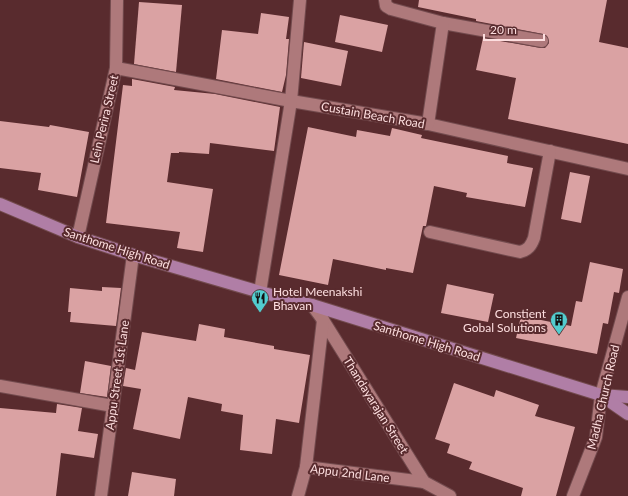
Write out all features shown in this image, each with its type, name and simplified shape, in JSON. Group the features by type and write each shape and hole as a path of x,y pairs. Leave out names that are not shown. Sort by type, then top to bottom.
{"main road":[{"name":"Santhome High Road","path":"0,204 78,237 133,255 260,292 312,305 602,396 628,397"},
{"path":"602,396 628,414"}],"street":[{"name":"Lein Perira Street","path":"78,237 116,68 117,0"},
{"path":"260,292 291,101 300,0"},
{"path":"385,0 386,6 391,9 443,23 542,41"},
{"path":"428,124 443,23"},
{"name":"Custain Beach Road","path":"116,68 291,101 428,124 628,169"},
{"path":"430,232 520,252 528,248 534,238 550,151"},
{"name":"Appu Street 1st Lane","path":"101,496 133,255"},
{"name":"Madha Church Road","path":"573,496 596,437 602,396 628,297"},
{"name":"Thandayarajan Street","path":"312,305 323,320 424,482 450,496"},
{"path":"306,467 323,320"},
{"path":"0,386 113,406"},
{"name":"Appu 2nd Lane","path":"298,496 306,467 424,482"}],"building":[{"path":"419,0 607,0 599,42 628,48 628,144 508,119 516,78 476,70 483,38 545,48 549,43 547,36 418,7"},
{"path":"139,2 182,5 176,72 134,64"},
{"path":"261,13 289,17 286,39 289,39 286,75 282,92 216,79 222,30 258,34"},
{"path":"340,15 388,25 382,52 335,42"},
{"path":"304,42 348,51 341,86 301,78"},
{"path":"132,79 175,87 174,90 215,94 280,107 274,151 210,143 209,154 179,152 171,153 167,182 213,189 203,252 177,248 180,232 106,223 123,85 132,86"},
{"path":"0,121 49,127 50,125 89,132 77,197 38,190 41,173 0,168"},
{"path":"308,127 356,137 357,130 390,136 392,128 422,135 421,138 508,156 507,163 533,168 525,207 466,197 467,193 434,186 426,226 423,226 413,273 386,268 386,270 333,259 328,285 279,275"},
{"path":"570,172 590,176 581,223 561,219"},
{"path":"590,262 623,269 619,293 614,292 608,324 603,323 597,354 516,338 521,316 571,326 576,301 582,302"},
{"path":"447,284 494,294 488,322 441,313"},
{"path":"102,287 121,288 116,326 70,322 71,312 68,312 70,288 102,291"},
{"path":"199,324 225,329 224,337 274,346 274,349 310,355 299,423 276,419 272,454 240,450 243,415 221,411 222,404 188,397 180,439 133,429 141,389 123,386 126,368 135,370 142,332 196,341"},
{"path":"85,361 111,366 107,397 80,393"},
{"path":"454,383 494,397 496,390 539,405 535,416 575,427 556,496 521,496 523,488 469,469 472,462 447,453 450,444 435,439"},
{"path":"57,404 82,408 78,431 98,434 94,458 61,453 56,496 0,496 0,408 56,413"},
{"path":"132,472 176,479 174,496 128,496"}],"place":[{"name":"Hotel Meenakshi Bhavan","path":"260,313"},
{"name":"Constient Gobal Solutions","path":"559,335"}]}
